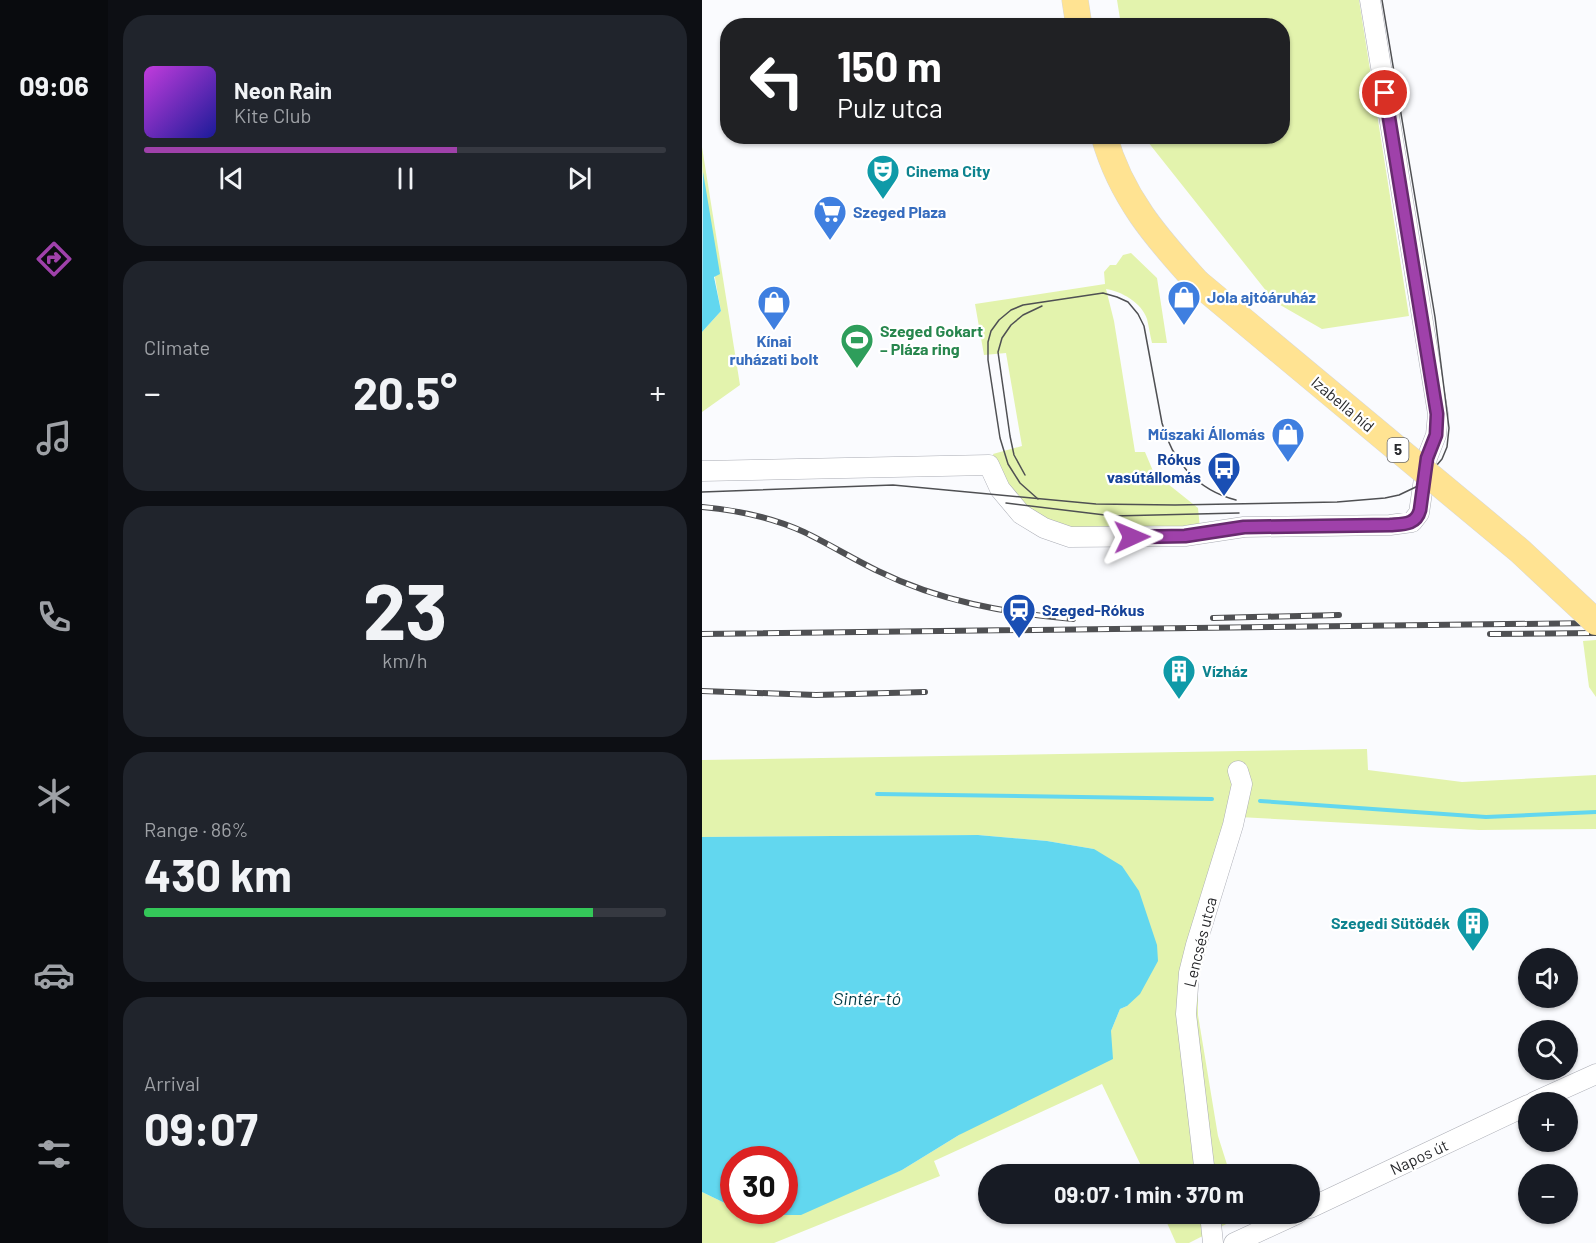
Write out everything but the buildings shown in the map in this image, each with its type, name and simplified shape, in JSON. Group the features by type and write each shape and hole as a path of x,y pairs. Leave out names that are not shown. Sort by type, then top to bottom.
{"main road":[{"path":"1074,0 1077,18"},
{"name":"Izabella híd","path":"1107,144 1120,180 1138,213 1152,233 1197,282 1520,551 1596,622"}],"street":[{"path":"702,471 989,465 1000,489 1021,514 1044,528 1081,538 1185,536 1244,527 1407,524 1418,517 1427,458 1436,435 1437,414 1370,0"},
{"name":"Lencsés utca","path":"1204,1164 1186,1014 1189,973 1233,825 1240,778"},
{"path":"1556,1092 1596,1074"},
{"name":"Napos út","path":"1320,1203 1518,1110"},
{"path":"1211,1224 1214,1243"},
{"path":"1234,1243 1275,1224"}],"green space":[{"path":"1117,0 1359,0 1409,316 1322,329 1275,302 1150,144 1290,144 1290,18 1120,18"},
{"path":"702,147 740,385 702,412 702,332 721,311 708,229"},
{"path":"1131,253 1157,278 1167,343 1152,343 1147,319 1141,308 1124,295 1106,289 1114,321 1135,452 1145,452 1153,471 1198,508 1200,528 1107,532 1078,529 1052,522 1028,508 1008,486 993,454 1022,446 1006,353 984,355 975,304 1105,284 1104,272 1110,265 1116,265 1123,255"},
{"path":"1596,640 1596,697 1589,687 1583,641"},
{"path":"1367,749 1368,770 1462,782 1596,775 1596,829 1479,830 1239,817 1198,959 1198,1015 1218,1136 1227,1164 1140,1164 1102,1084 934,1161 940,1176 774,1243 702,1243 702,1192 720,1201 720,1224 798,1224 798,1208 902,1170 959,1135 1111,1031 1120,1009 1127,1006 1094,849 1047,841 978,835 702,837 702,760"},
{"path":"1167,1224 1226,1224 1189,1243 1176,1243"}],"water":[{"path":"703,172 720,274 714,277 721,311 702,332"},
{"name":"Sintér-tó","path":"978,835 1047,841 1094,849 1122,866 1139,891 1157,945 1158,961 1140,994 1120,1009 1111,1031 1113,1059 959,1135 902,1170 801,1215 798,1215 798,1146 720,1146 720,1201 702,1192 702,837"}],"waterway":[{"path":"877,794 1212,799"},
{"path":"1260,801 1486,817 1596,812"}],"tram line":[{"path":"702,492 893,485 1096,504 1175,505 1337,502 1385,498 1399,495 1420,485 1442,459 1447,447 1449,428 1435,317 1382,0"},
{"path":"1038,499 1020,483 1008,464 1000,438 988,360 988,342 991,331 1011,310 1023,305 1103,293 1128,302 1144,326 1162,423 1172,450 1188,472 1198,481 1209,489 1236,500"},
{"path":"1025,475 1014,455 998,352 1002,338 1011,325 1023,315 1042,306"},
{"path":"1006,503 1113,516 1239,513"}],"railway":[{"path":"702,507 754,515 792,527 878,571 949,598 998,609 1073,619"},
{"path":"1213,618 1339,615"},
{"path":"702,634 1596,623"},
{"path":"1490,634 1596,633"},
{"path":"702,691 816,695 925,692"}],"place":[{"name":"Cinema City","path":"883,200"},
{"name":"Szeged Plaza","path":"830,241"},
{"name":"Jola ajtóáruház","path":"1184,326"},
{"name":"Kínai ruházati bolt","path":"774,331"},
{"name":"Szeged Gokart – Pláza ring","path":"857,369"},
{"name":"Műszaki Állomás","path":"1288,463"},
{"name":"Rókus vasútállomás","path":"1224,497"},
{"name":"Szeged-Rókus","path":"1019,639"},
{"name":"Vízház","path":"1179,700"},
{"name":"Szegedi Sütödék","path":"1473,952"}],"route":[{"path":"1132,537 1199,535 1244,527 1407,524 1418,517 1427,458 1436,435 1438,422 1385,93"}]}
